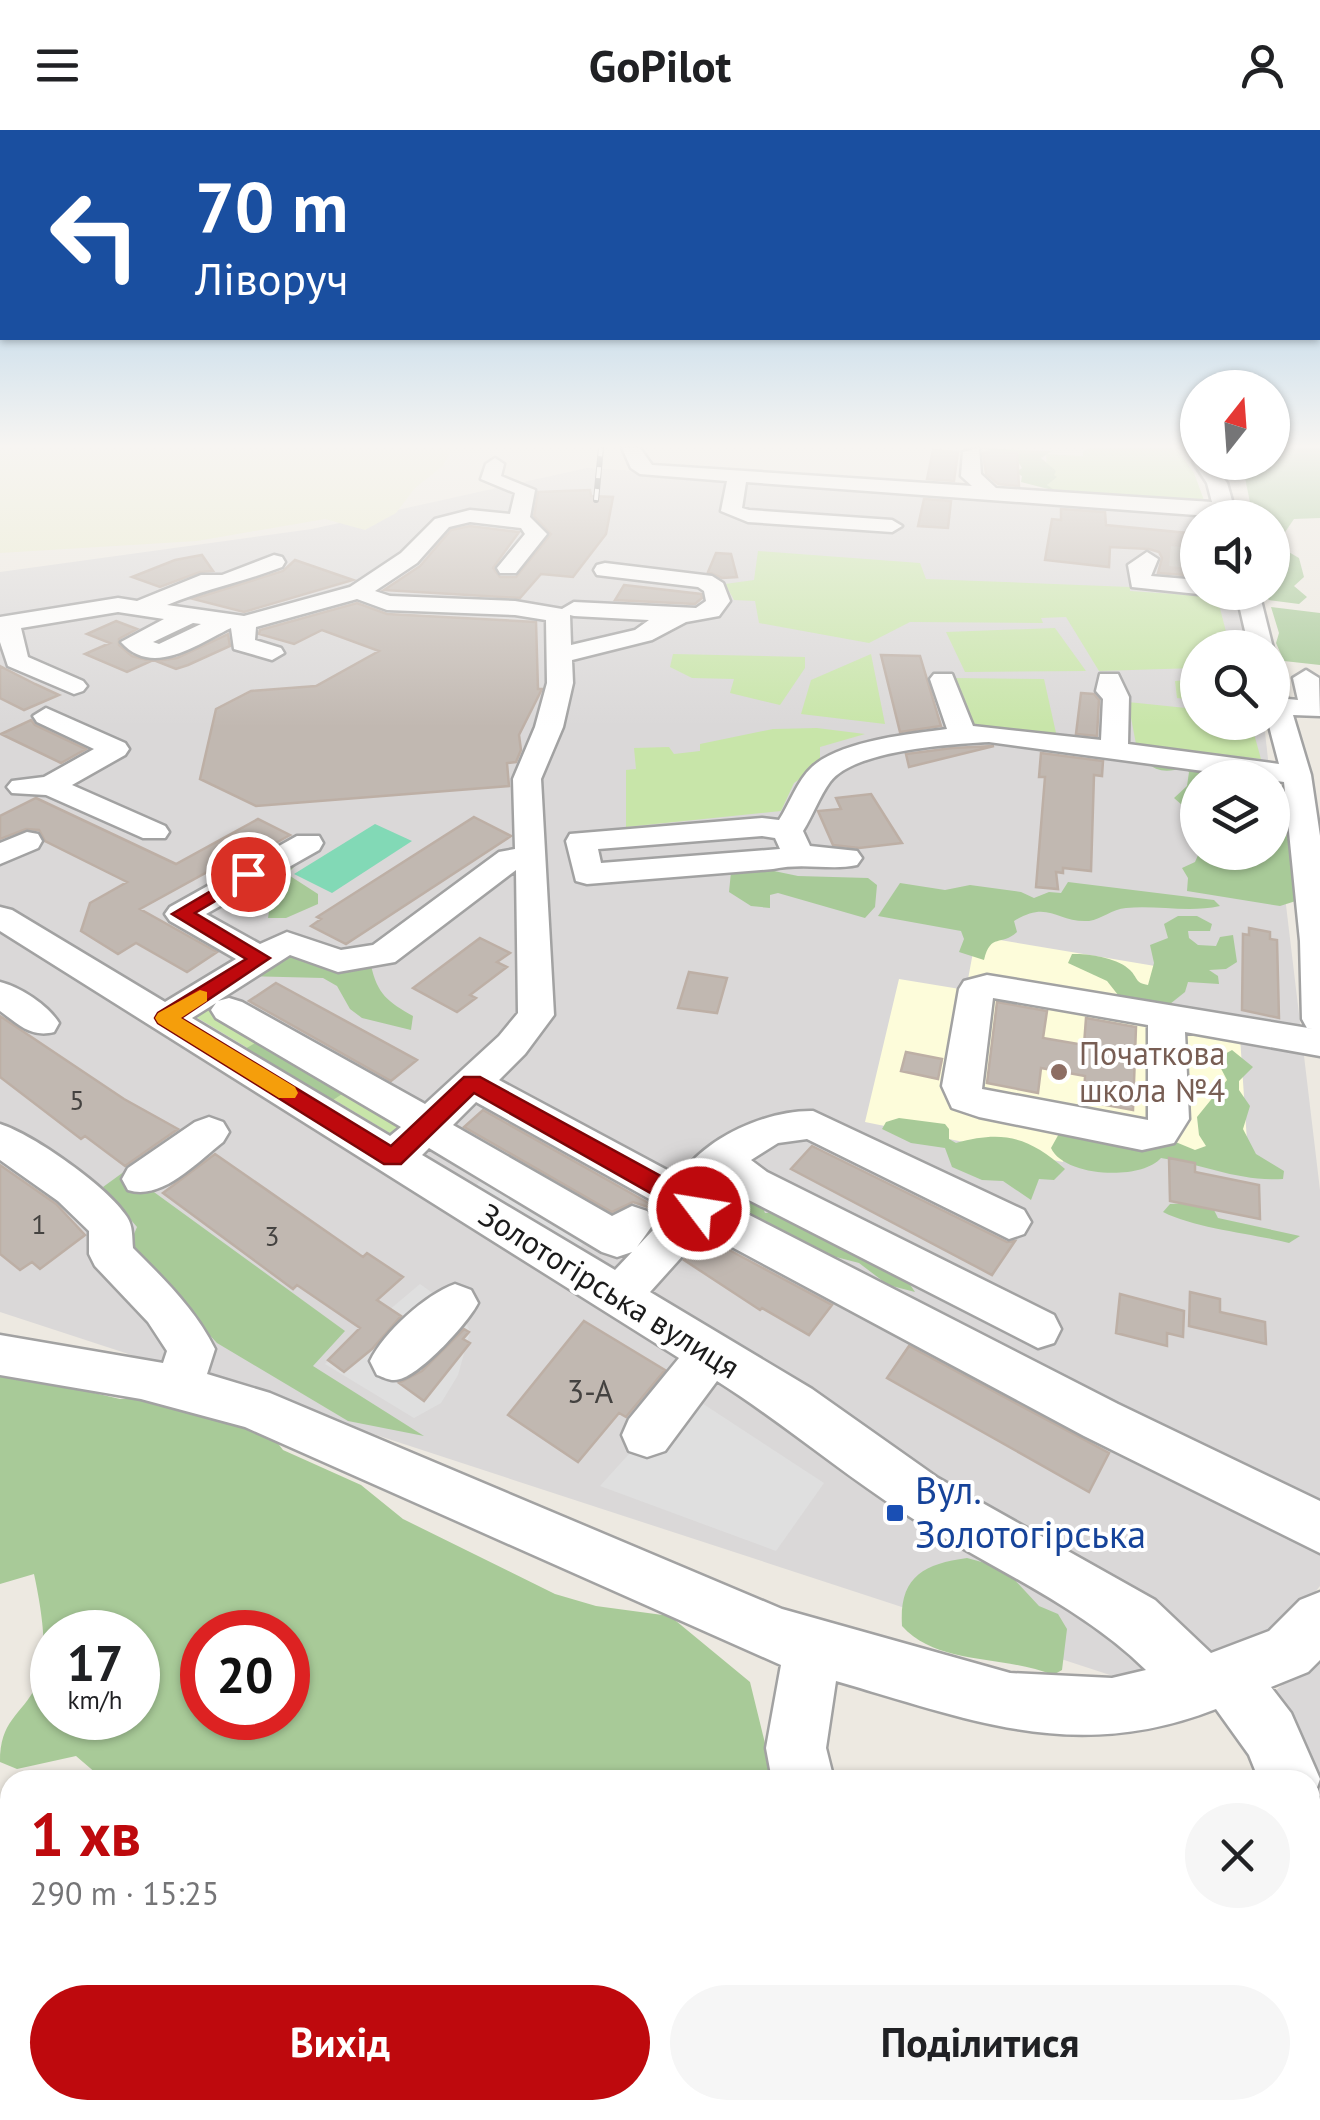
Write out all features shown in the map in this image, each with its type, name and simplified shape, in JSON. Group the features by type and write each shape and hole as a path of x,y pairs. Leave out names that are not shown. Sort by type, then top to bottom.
{"street":[{"path":"190,616 133,642 159,653 235,622 358,592 409,558 425,541"},
{"path":"508,568 530,541"},
{"path":"1120,568 1121,553 1158,558 1138,565 1140,582 1180,585"},
{"path":"3,624 130,606 209,580 224,582 274,562"},
{"path":"358,592 386,603 566,612 696,615 711,611 718,601 715,588 704,581 611,562 586,583 566,612 560,682 550,727 527,778 536,1014 512,1045 393,1158"},
{"path":"130,606 185,578"},
{"path":"3,624 94,584"},
{"path":"130,606 235,622"},
{"path":"560,655 643,635 665,620 697,623"},
{"path":"235,622 243,644 272,654"},
{"path":"3,624 17,661 74,686"},
{"path":"1290,707 1314,710 1306,678"},
{"path":"1110,679 1109,691 1116,696 1114,750"},
{"path":"943,680 962,734"},
{"path":"1290,712 1320,725"},
{"path":"46,716 145,761"},
{"path":"846,858 792,842 762,827 580,842 588,874 774,860 792,842 823,771 900,744 962,734 1114,750 1305,779"},
{"path":"1290,740 1305,779 1320,1019"},
{"path":"18,788 56,779 115,749"},
{"path":"18,788 154,832"},
{"path":"260,958 182,914 308,843"},
{"path":"166,1018 287,942 338,960 383,954 510,859 530,857"},
{"name":"Золотогірська вулиця","path":"0,917 795,1404 920,1495 1136,1620 1215,1680 1270,1734 1286,1770"},
{"path":"1166,1016 1168,1119 1160,1133 1142,1135 979,1103 966,1098 961,1086 977,989 986,986 1166,1016 1320,1043"},
{"path":"0,993 41,1023"},
{"path":"229,1010 617,1240 632,1223"},
{"path":"472,1082 699,1208 1101,1420 1320,1528"},
{"path":"618,1297 699,1208 698,1182 756,1134 790,1123 812,1126 1009,1222"},
{"path":"143,1179 209,1132"},
{"path":"0,1139 73,1190 110,1225 111,1254 164,1309 191,1348 178,1388"},
{"path":"723,1161 752,1182 1038,1329"},
{"path":"394,1361 456,1303"},
{"path":"0,1355 140,1378 253,1408 765,1630 1010,1702 1112,1707 1215,1680 1288,1652 1320,1620"},
{"path":"647,1435 710,1355"},
{"path":"801,1770 796,1748 814,1646"}],"shaded area":[{"path":"0,541 198,541 197,541 0,553"},
{"path":"226,541 1180,541 1180,610 1250,610 1253,630 1180,630 1180,740 1266,740 1268,760 1180,760 1180,870 1282,870 1320,1190 1320,1586 1217,1710 0,1312 0,572"},
{"name":"Початкова школа №4","path":"976,936 1167,968 1167,1009 1239,1022 1249,1171 1065,1136 1063,1162 865,1122 899,979 966,990"},
{"path":"492,1171 595,1231 577,1250 474,1187"},
{"path":"420,1284 463,1315 470,1332 458,1375 441,1403 414,1418 325,1364"},
{"path":"685,1392 824,1483 776,1551 600,1486"},
{"path":"1320,1651 1320,1770 1300,1770 1245,1718"}],"green space":[{"path":"758,551 920,563 926,579 1130,587 1130,591 1180,594 1180,610 1220,610 1226,630 1180,630 1180,669 1099,671 1066,617 1041,618 1043,623 910,622 869,643 759,623 755,601 734,600 725,584 754,580"},
{"path":"1290,553 1299,558 1304,577 1294,586 1307,597 1299,604 1290,603"},
{"path":"1272,610 1320,613 1320,665 1290,662 1290,630 1278,630"},
{"path":"1055,628 1086,671 965,672 946,632"},
{"path":"673,654 805,657 805,668 780,705 730,693 734,679 692,678 670,667"},
{"path":"871,654 885,724 801,714 811,680"},
{"path":"953,678 1044,679 1056,733 973,727"},
{"path":"1175,681 1180,681 1180,698 1177,698"},
{"path":"1128,702 1180,707 1180,740 1256,740 1261,759 1136,744"},
{"path":"817,728 865,734 820,747 820,765 794,783 781,811 626,827 626,770 636,769 634,748 669,747 674,754 700,751 700,744 773,729"},
{"path":"1142,757 1180,763 1180,768 1171,770 1151,766"},
{"path":"375,824 412,841 332,893 294,874"},
{"path":"1290,842 1295,849 1294,887 1302,899 1280,906 1187,891 1188,878 1183,870 1290,870"},
{"path":"304,857 287,874 318,894 318,904 286,918 268,918 273,887 258,883"},
{"path":"750,866 798,876 868,878 877,885 875,907 865,918 778,893 770,895 770,908 751,906 729,892 731,872"},
{"path":"1068,882 1214,900 1220,906 1126,908 1089,921 1036,912 1014,921 1017,932 993,943 984,960 959,952 964,939 961,931 878,916 900,883 945,890 970,885 1021,892 1034,898 1049,892 1061,893"},
{"path":"1178,916 1197,916 1212,924 1210,931 1188,931 1189,938 1198,945 1216,946 1220,937 1233,935 1237,962 1226,969 1209,970 1218,976 1219,984 1188,982 1185,992 1165,1008 1122,1000 1107,981 1068,963 1072,954 1102,957 1125,966 1148,985 1154,963 1150,945 1168,938 1164,924"},
{"path":"286,952 371,965 385,996 413,1016 411,1030 362,1018 350,1009 337,986 323,978 246,976"},
{"path":"205,1007 412,1126 398,1138 191,1014"},
{"path":"267,1036 348,1090 330,1102 254,1060 245,1049"},
{"path":"1232,1050 1253,1067 1239,1081 1239,1090 1250,1106 1243,1129 1256,1154 1284,1171 1283,1179 1236,1175 1161,1158 1151,1165 1121,1173 1086,1170 1059,1158 1051,1148 1061,1130 1144,1129 1195,1150 1206,1146 1199,1135 1197,1117 1227,1080 1216,1059"},
{"path":"899,1118 945,1124 949,1139 956,1143 988,1137 1015,1139 1065,1169 1054,1180 1039,1179 1031,1200 1003,1181 982,1180 952,1167 945,1148 911,1143 882,1129 886,1122"},
{"path":"125,1171 345,1331 313,1366 424,1436 348,1421 217,1343 128,1248 137,1227 103,1187"},
{"path":"731,1187 757,1192 765,1213 780,1212 903,1274 915,1292 888,1285 859,1263 775,1241 765,1221 760,1219 750,1228 721,1203"},
{"path":"1198,1203 1214,1210 1218,1218 1300,1236 1289,1243 1208,1227 1163,1212 1170,1204"},
{"path":"0,1371 120,1399 178,1398 266,1428 283,1450 361,1485 403,1519 555,1594 596,1606 670,1616 750,1682 772,1770 92,1770 76,1756 17,1769 0,1762 1,1748 7,1728 30,1697 30,1740 160,1740 160,1610 40,1610 34,1574 0,1584"},
{"path":"967,1558 989,1564 1013,1578 1039,1606 1058,1614 1067,1629 1062,1670 1053,1675 953,1654 917,1639 902,1626 905,1596 916,1576 937,1564"}],"building":[{"path":"442,541 513,541 493,568 500,577 516,577 545,541 601,541 573,577 541,574 520,598 384,590 420,566"},
{"path":"1048,541 1180,541 1180,575 1158,573 1162,558 1159,552 1149,549 1110,547 1109,567 1045,560"},
{"path":"716,553 731,554 737,577 722,578 708,572"},
{"path":"202,555 213,571 160,587 132,577 175,560"},
{"path":"295,560 353,580 244,612 193,599 283,571"},
{"path":"624,585 701,594 702,598 695,604 615,600"},
{"path":"357,603 387,614 536,622 538,689 542,689 519,735 521,750 516,762 507,763 509,786 256,806 200,779 216,709 251,691 316,686 379,651 322,630 294,644 259,634 260,630"},
{"path":"116,621 137,629 119,639 119,645 132,656 151,661 127,672 85,654 110,643 87,634"},
{"path":"228,634 230,646 188,665 176,669 156,661 177,658"},
{"path":"881,655 920,656 941,726 900,732"},
{"path":"0,666 59,695 24,710 0,698"},
{"path":"1081,693 1094,694 1099,700 1097,736 1076,734"},
{"path":"31,720 86,749 61,763 1,734"},
{"path":"994,746 909,767 906,754 952,748"},
{"path":"1041,753 1103,761 1102,776 1094,775 1091,871 1063,868 1063,873 1056,872 1058,889 1036,887 1045,777 1039,777"},
{"path":"871,794 902,843 859,848 833,845 818,811 841,809 836,798"},
{"path":"36,798 176,864 258,819 290,835 220,874 211,870 140,909 217,952 187,972 136,943 118,954 81,931 90,903 127,882 45,841 39,830 26,829 0,839 0,816"},
{"path":"474,817 511,836 346,944 311,926 321,919 317,917"},
{"path":"1249,928 1270,932 1270,939 1277,940 1279,1018 1242,1010 1243,934 1249,935"},
{"path":"480,938 510,953 497,962 507,967 470,995 476,998 457,1012 413,988"},
{"path":"689,972 727,978 717,1013 678,1008"},
{"path":"276,983 417,1060 391,1081 249,1001"},
{"path":"997,1002 1047,1011 1043,1038 1084,1045 1086,1018 1136,1027 1133,1110 1084,1101 1085,1076 1041,1068 1038,1093 987,1083"},
{"path":"0,1016 124,1099 178,1129 125,1166 85,1136 81,1139 0,1077"},
{"path":"906,1052 942,1059 938,1079 901,1071"},
{"path":"483,1110 661,1210 655,1217 648,1207 633,1202 612,1212 464,1127"},
{"path":"812,1146 1007,1242 1015,1241 992,1275 791,1169"},
{"path":"215,1154 363,1257 367,1253 403,1277 377,1300 401,1316 372,1349 344,1372 328,1360 360,1328 297,1285 293,1289 163,1193"},
{"path":"1169,1158 1195,1163 1195,1172 1259,1185 1260,1219 1170,1201"},
{"path":"0,1165 56,1204 85,1235 40,1269 32,1262 20,1270 0,1254"},
{"path":"705,1237 832,1305 809,1335 760,1310 684,1260"},
{"path":"1190,1292 1220,1299 1220,1312 1265,1322 1266,1344 1189,1326"},
{"path":"1120,1294 1184,1311 1183,1337 1167,1333 1167,1346 1116,1333"},
{"path":"584,1321 665,1370 626,1417 619,1413 578,1462 508,1415"},
{"path":"464,1329 469,1332 463,1339 470,1343 424,1401 399,1383 422,1371"},
{"path":"909,1346 1109,1453 1089,1492 887,1378"}],"tunnel":[{"path":"1170,556 1180,557"}],"slow traffic":[{"path":"200,996 166,1018 287,1093"}],"place":[{"name":"Початкова школа №4","path":"1059,1072"},
{"name":"Вул. Золотогірська","path":"895,1513"}],"route":[{"path":"248,874 182,914 260,958 166,1018 393,1158 472,1082 699,1209"}]}
